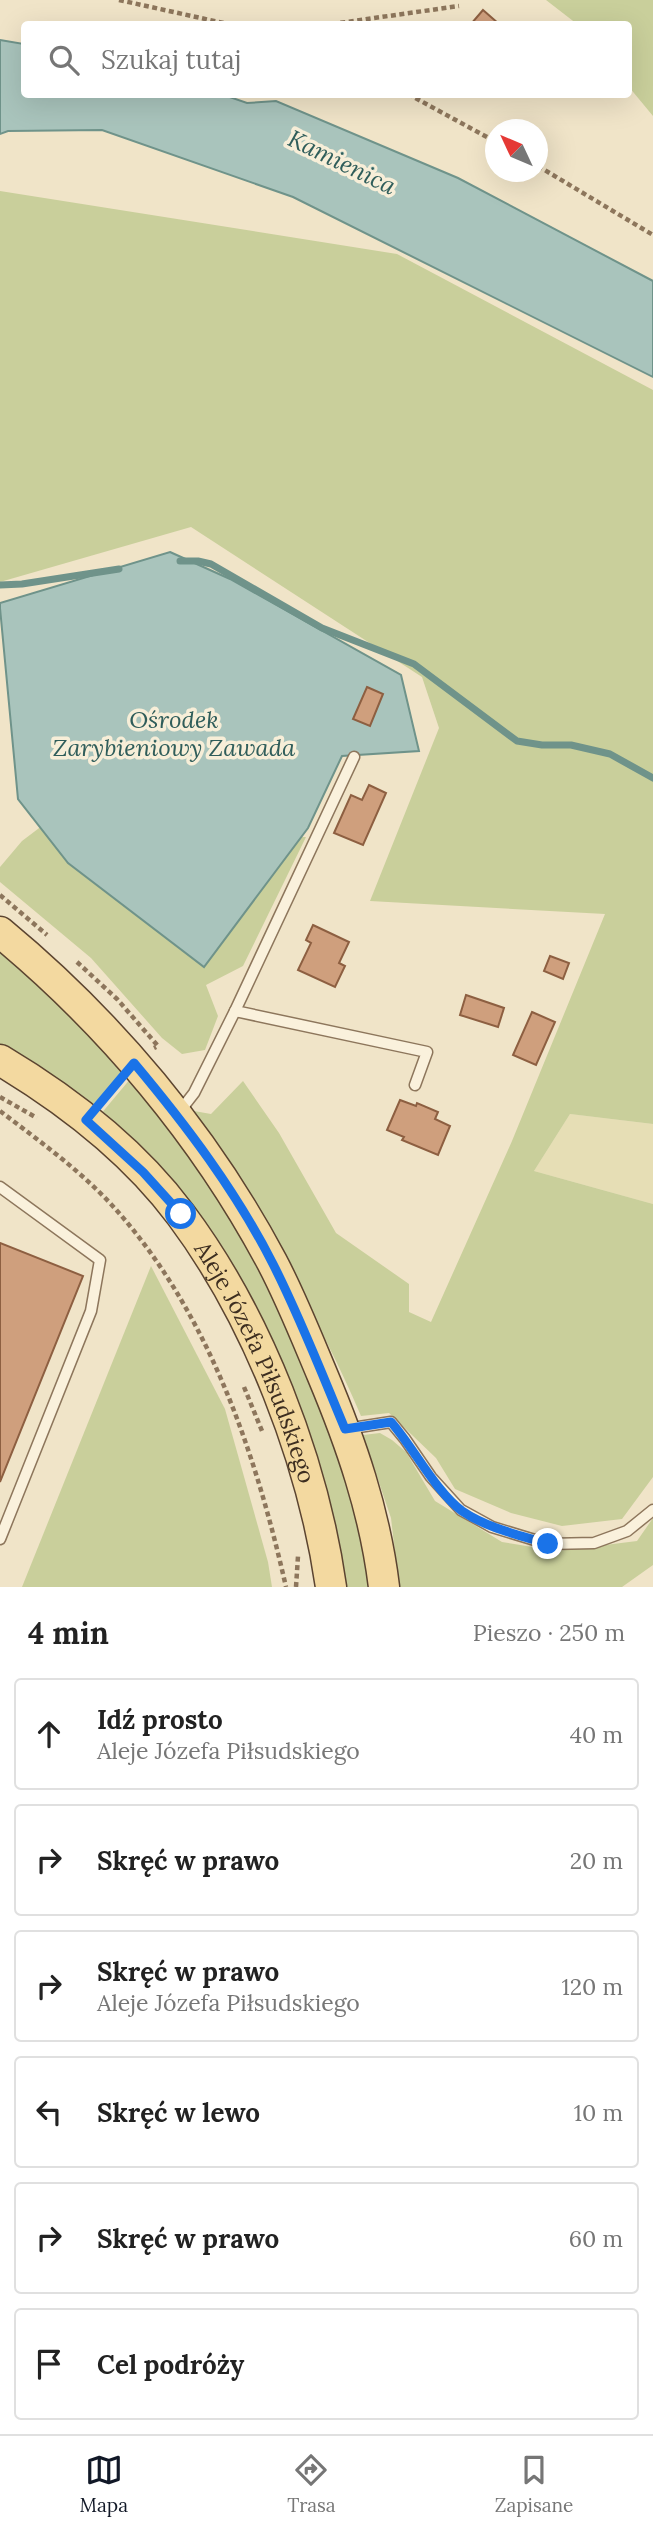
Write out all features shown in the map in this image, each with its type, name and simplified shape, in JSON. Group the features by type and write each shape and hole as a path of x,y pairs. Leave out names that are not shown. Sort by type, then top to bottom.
{"main road":[{"path":"0,932 85,1010 146,1054 177,1115 220,1175 273,1263 345,1429 374,1525 384,1587"},
{"name":"Aleje Józefa Piłsudskiego","path":"0,1060 86,1120 143,1172 181,1214 229,1291 276,1388 307,1475 322,1531 331,1587"}],"lane":[{"path":"177,1115 194,1093 235,1011 354,757"},
{"path":"235,1011 427,1052 415,1085"},
{"path":"0,1187 100,1259 91,1311 0,1539"},
{"path":"345,1429 391,1422 431,1477 461,1510 492,1527 548,1544 594,1543 627,1531 653,1510"}],"path":[{"path":"119,0 214,21"},
{"path":"353,21 459,6"},
{"path":"415,98 485,136"},
{"path":"548,172 653,234"},
{"path":"86,1120 146,1054"},
{"path":"0,1097 40,1120"},
{"path":"0,1111 75,1169 110,1204 142,1242 174,1287 223,1383 236,1417 270,1518 286,1587"},
{"path":"244,1385 265,1441"},
{"path":"296,1544 296,1587"}],"shaded area":[{"path":"570,1114 653,1124 653,1204 534,1171"}],"green space":[{"path":"546,0 653,0 653,116 632,91 632,21 573,21"},
{"path":"0,191 397,254 653,390 653,1124 570,1114 534,1171 653,1204 653,1477 622,1519 562,1526 511,1513 455,1489 436,1458 389,1413 361,1416 304,1299 194,1111 211,1114 243,1081 279,1133 336,1233 409,1284 409,1312 431,1322 512,1141 605,914 370,901 439,728 422,677 191,527 0,582"},
{"path":"59,813 244,838 306,837 243,966 206,985 218,1016 205,1050 182,1054 162,1038 91,958 0,882 0,867 22,841"},
{"path":"0,950 58,1002 123,1070 92,1107 0,1045"},
{"path":"131,1078 224,1206 255,1259 289,1328 333,1435 357,1508 370,1587 343,1587 283,1375 100,1115"},
{"path":"151,1266 225,1409 268,1562 272,1587 22,1587"},
{"path":"380,1433 406,1452 435,1501 502,1542 557,1551 637,1541 653,1518 653,1565 622,1587 399,1587 391,1518 363,1435"}],"water":[{"name":"Kamienica","path":"0,40 21,44 21,98 233,98 247,103 276,101 458,178 653,281 653,377 293,197 102,130 8,131 0,134"},
{"name":"Ośrodek Zarybieniowy Zawada","path":"170,552 230,579 401,675 419,751 342,756 308,828 204,967 68,863 18,799 0,608 0,603"}],"building":[{"path":"483,10 496,21 474,21"},
{"path":"367,687 383,694 370,726 353,719"},
{"path":"369,785 386,793 363,845 334,833 351,795 362,800"},
{"path":"313,925 349,942 339,963 345,966 335,987 298,970 311,943 306,940"},
{"path":"550,956 569,963 563,979 544,971"},
{"path":"466,995 504,1008 498,1027 460,1015"},
{"path":"532,1012 555,1022 536,1065 513,1055"},
{"path":"400,1100 416,1106 417,1103 438,1112 435,1119 450,1126 438,1155 402,1140 404,1137 387,1130"},
{"path":"0,1243 83,1276 0,1482"}],"waterway":[{"path":"180,561 211,564 322,628 414,664 517,741 542,745 571,745 610,754 653,778"},
{"path":"0,585 119,569"}],"route":[{"path":"181,1214 143,1172 86,1120 134,1063 177,1115 220,1175 273,1263 345,1429 391,1422 431,1477 461,1510 492,1527 548,1544"}]}
